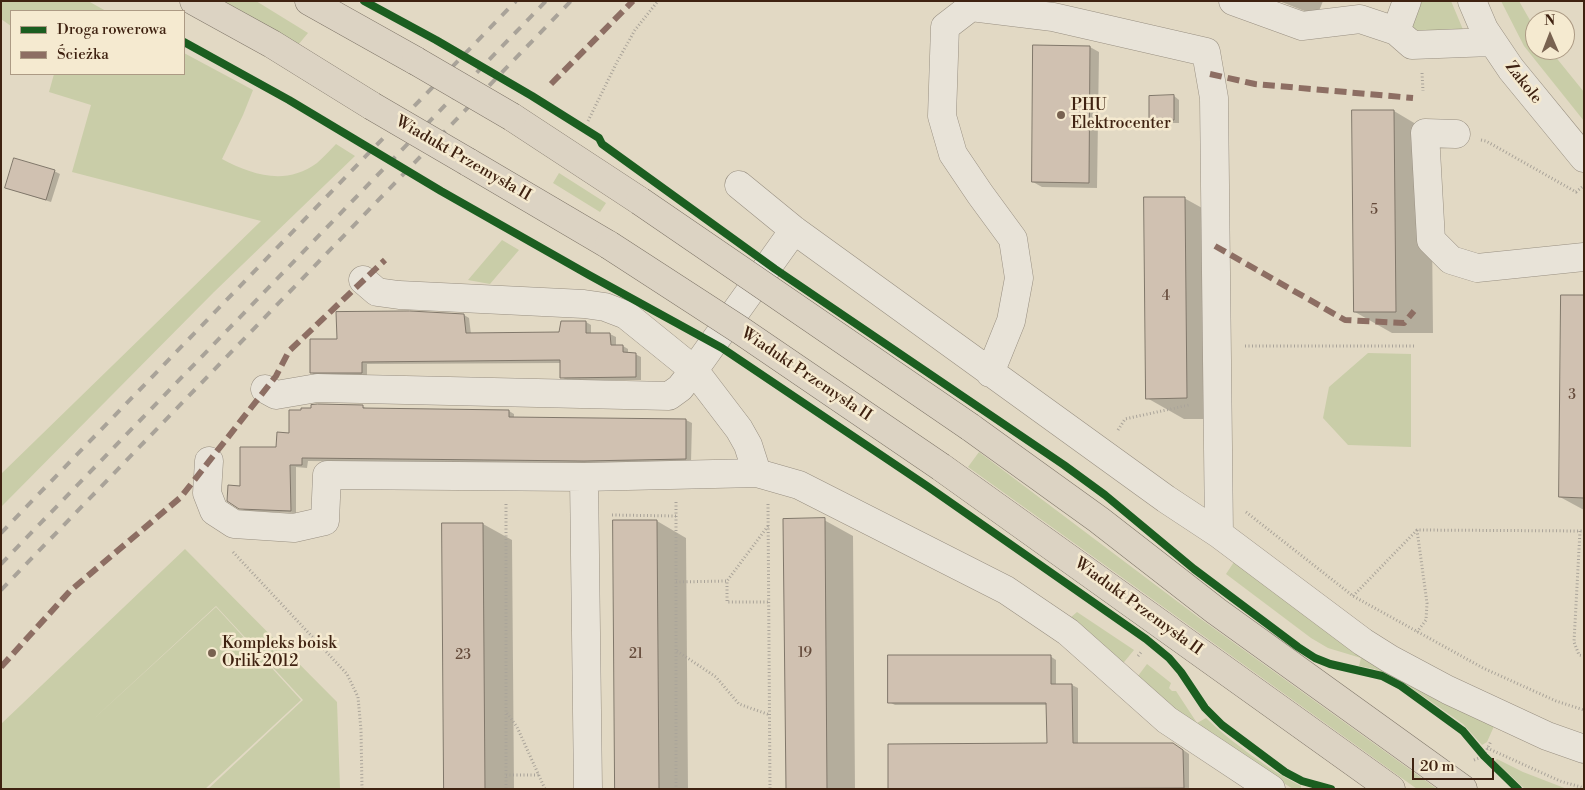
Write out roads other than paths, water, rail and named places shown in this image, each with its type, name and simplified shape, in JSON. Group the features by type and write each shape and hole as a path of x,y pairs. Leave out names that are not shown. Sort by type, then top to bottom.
{"main road":[{"name":"Wiadukt Przemysła II","path":"194,1 272,44 372,106 609,245 740,330 942,467 1391,789"},
{"path":"309,1 512,117 970,427 1099,520 1216,611 1463,789"}],"street":[{"path":"1233,1 1302,26 1360,19 1396,31 1412,45 1492,42"},
{"path":"1396,31 1407,1"},
{"name":"Zakole","path":"1472,1 1484,29 1511,69 1584,158"},
{"path":"990,373 1011,320 1019,278 1013,238 953,154 942,116 945,27 970,7 1053,17 1206,52 1214,98 1218,534"},
{"path":"1456,134 1425,133 1431,240 1451,260 1477,268 1584,257"},
{"path":"739,185 794,230 990,373 1218,534 1363,642 1390,659 1448,690 1547,736 1584,749"},
{"path":"265,390 276,395 317,388 668,396 680,388 694,370 794,230"},
{"path":"363,280 377,292 399,296 584,304 604,306 626,315 694,370 739,429 763,475"},
{"path":"209,461 207,493 214,511 234,524 294,528 325,521 327,475 506,476 584,487 676,475 763,475 799,485 1006,590 1068,632 1167,720 1271,789"},
{"path":"584,487 588,789"}],"railway":[{"path":"1,533 516,1"},
{"path":"1,564 546,1"},
{"path":"1,590 571,1"}],"place":[{"name":"PHU Elektrocenter","path":"1061,115"},
{"name":"Kompleks boisk Orlik 2012","path":"212,653"}]}
